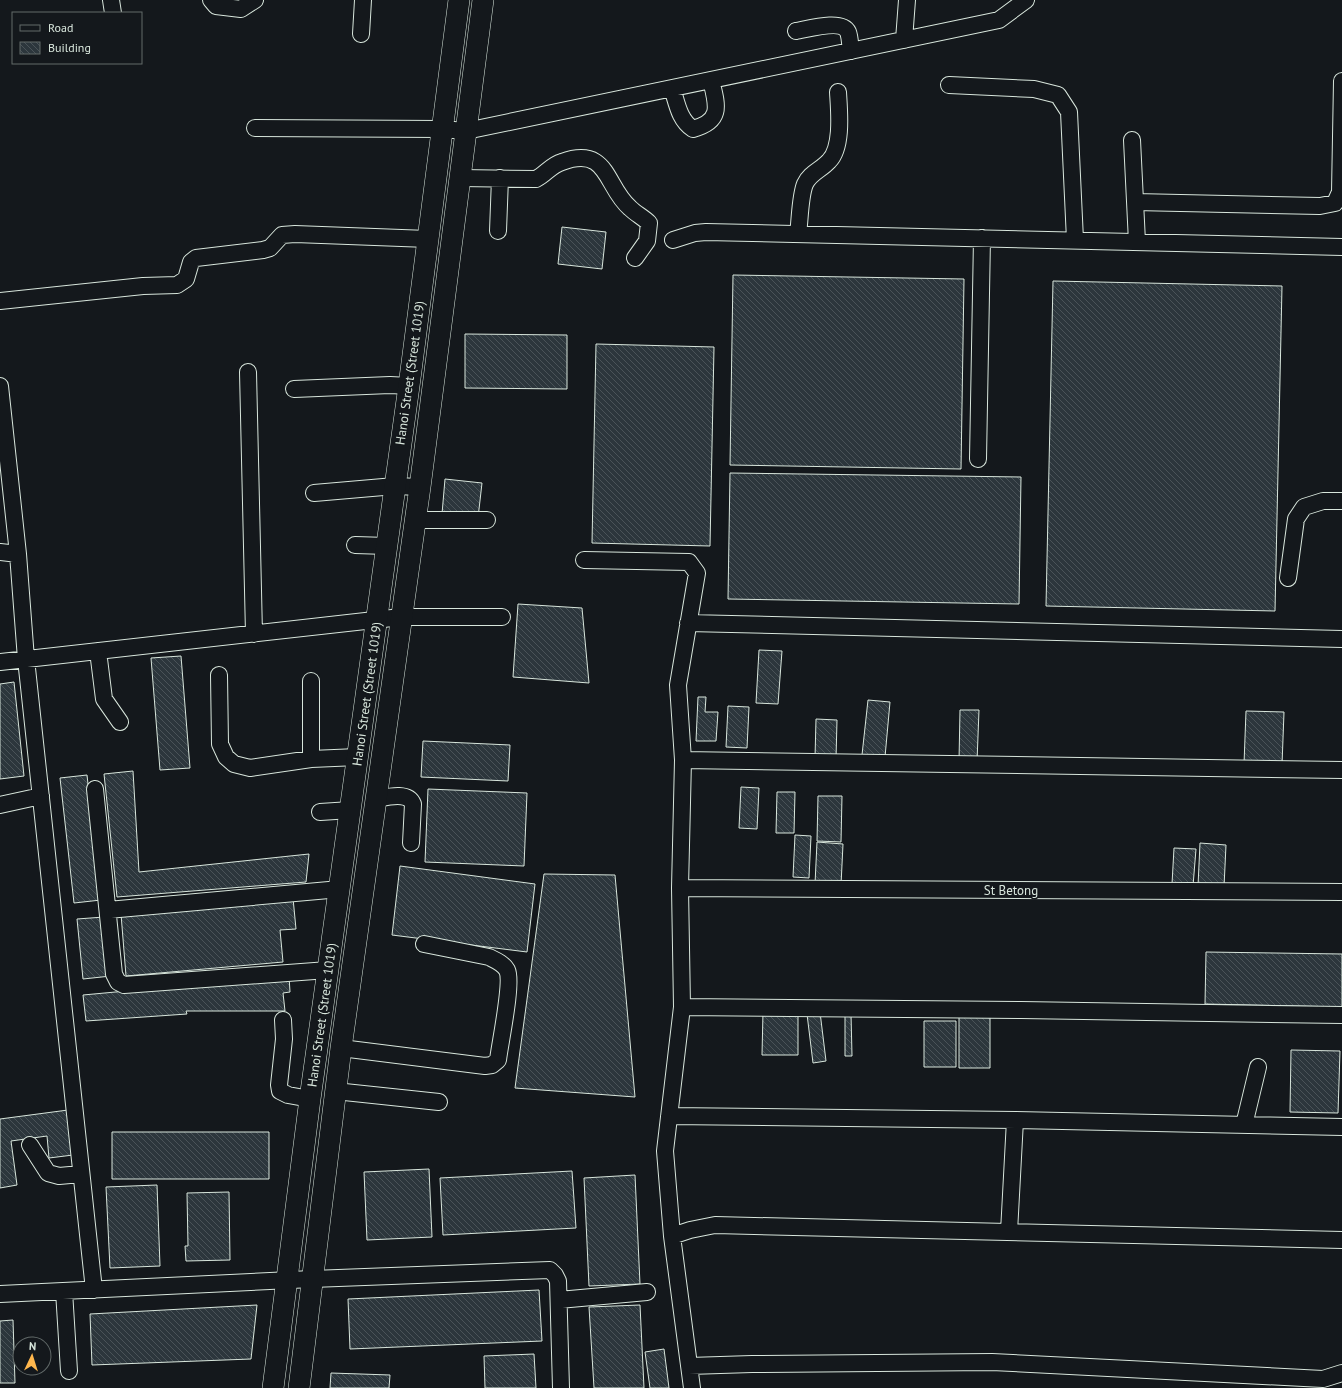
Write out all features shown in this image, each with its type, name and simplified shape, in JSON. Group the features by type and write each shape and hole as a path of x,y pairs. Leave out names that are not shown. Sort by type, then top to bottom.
{"main road":[{"name":"Hanoi Street (Street 1019)","path":"273,1388 310,1099 409,386 441,129 459,0"},
{"name":"Hanoi Street (Street 1019)","path":"299,1388 335,1091 420,487 483,0"}],"street":[{"path":"111,0 113,12"},
{"path":"211,0 216,6 241,10 255,0"},
{"path":"361,34 363,0"},
{"path":"904,40 907,0"},
{"path":"255,128 441,129 466,131 999,20 1026,0"},
{"path":"796,31 828,25 841,26 848,31 852,51"},
{"path":"672,88 680,115 686,125 692,128 702,126 712,120 716,113 717,104 712,80"},
{"path":"1135,202 1339,206 1342,81"},
{"path":"949,85 1034,88 1058,95 1069,112 1075,240"},
{"path":"798,234 804,186 809,177 830,160 836,151 840,122 838,92"},
{"path":"1132,140 1137,242"},
{"path":"461,178 536,179 552,167 574,158 587,159 598,163 609,176 630,208 650,223 647,242 635,258"},
{"path":"498,231 500,178"},
{"path":"672,240 695,233 706,232 1342,246"},
{"path":"0,301 142,286 177,285 186,279 191,262 196,258 263,250 270,248 282,235 295,234 428,239"},
{"path":"978,459 982,238"},
{"path":"248,372 254,634"},
{"path":"294,389 390,385 409,386"},
{"path":"0,386 18,554 26,659 94,1290"},
{"path":"314,493 395,486 420,487"},
{"path":"1288,578 1296,519 1304,507 1323,501 1342,501"},
{"path":"415,520 487,520"},
{"path":"355,545 387,546"},
{"path":"0,552 18,554"},
{"path":"584,560 688,562 697,573 678,685 683,760 680,888 682,1007 665,1151 672,1236 692,1388"},
{"path":"0,662 401,617 502,617"},
{"path":"688,623 1342,639"},
{"path":"98,651 104,699 120,722"},
{"path":"219,675 220,744 226,757 234,764 250,768 311,759 358,757"},
{"path":"311,681 311,759"},
{"path":"683,760 1342,770"},
{"path":"95,789 114,974 118,982 124,985 328,970"},
{"path":"0,805 41,796"},
{"path":"376,799 401,796 412,800 411,843"},
{"path":"320,812 351,810"},
{"name":"St Betong","path":"680,888 1342,892"},
{"path":"108,910 340,889"},
{"path":"341,1048 485,1066 492,1065 498,1060 509,984 507,970 499,962 489,957 424,944"},
{"path":"682,1007 1342,1015"},
{"path":"283,1020 284,1039 279,1085 280,1091 288,1096 310,1099"},
{"path":"1244,1125 1258,1067"},
{"path":"335,1091 440,1102"},
{"path":"669,1116 1015,1120 1342,1127"},
{"path":"1009,1232 1015,1120"},
{"path":"30,1145 48,1173 59,1176 81,1174"},
{"path":"672,1236 690,1230 715,1225 1342,1240"},
{"path":"0,1294 312,1279 550,1270 555,1274 558,1281 562,1388"},
{"path":"64,1291 69,1371"},
{"path":"559,1300 647,1292"},
{"path":"689,1366 992,1362 1323,1378 1342,1373"}],"building":[{"path":"562,227 606,232 602,269 558,264"},
{"path":"733,275 964,279 961,469 730,465"},
{"path":"1053,281 1282,286 1275,611 1046,606"},
{"path":"465,334 567,335 567,389 465,388"},
{"path":"596,344 714,347 710,546 592,543"},
{"path":"730,473 1021,477 1019,604 728,599"},
{"path":"445,479 482,483 478,518 442,514"},
{"path":"518,604 582,608 589,683 513,677"},
{"path":"759,650 782,651 778,704 756,703"},
{"path":"181,656 190,768 160,770 151,658"},
{"path":"14,682 24,776 0,779 0,684"},
{"path":"698,697 706,697 705,712 718,712 716,741 696,741"},
{"path":"868,700 890,702 885,757 862,755"},
{"path":"728,706 749,707 747,748 726,747"},
{"path":"960,710 979,710 977,762 959,761"},
{"path":"1246,711 1284,712 1282,765 1244,764"},
{"path":"816,719 837,720 836,759 815,758"},
{"path":"423,741 510,745 508,781 421,777"},
{"path":"133,771 139,872 309,854 306,882 117,897 104,774"},
{"path":"87,775 101,900 74,903 60,778"},
{"path":"741,787 759,788 757,829 739,828"},
{"path":"428,789 527,793 524,866 425,862"},
{"path":"777,792 795,792 794,833 776,833"},
{"path":"818,796 842,796 841,842 817,841"},
{"path":"795,835 811,836 809,878 793,877"},
{"path":"817,842 843,844 841,885 815,884"},
{"path":"1200,843 1226,845 1224,887 1198,886"},
{"path":"1174,848 1196,849 1193,886 1172,884"},
{"path":"400,866 535,884 527,952 392,935"},
{"path":"544,874 615,875 635,1097 515,1088"},
{"path":"293,898 296,929 280,930 283,962 126,976 121,914"},
{"path":"104,917 111,976 83,979 77,919"},
{"path":"1206,952 1342,954 1342,1007 1205,1004"},
{"path":"289,976 290,992 283,993 285,1011 186,1011 187,1014 86,1021 83,995"},
{"path":"763,1012 798,1012 798,1055 762,1055"},
{"path":"820,1012 826,1061 813,1063 807,1014"},
{"path":"851,1013 852,1056 845,1056 845,1014"},
{"path":"959,1014 990,1014 990,1068 959,1068"},
{"path":"924,1021 956,1021 956,1067 924,1067"},
{"path":"1291,1050 1340,1051 1338,1113 1290,1112"},
{"path":"68,1110 73,1155 49,1158 47,1136 11,1141 17,1185 0,1188 0,1119"},
{"path":"112,1132 269,1132 269,1179 112,1179"},
{"path":"429,1169 432,1237 367,1240 364,1172"},
{"path":"572,1171 576,1228 443,1235 440,1178"},
{"path":"635,1175 640,1284 589,1286 584,1178"},
{"path":"157,1185 160,1266 110,1268 106,1187"},
{"path":"229,1192 230,1260 186,1261 185,1246 188,1246 187,1193"},
{"path":"539,1290 542,1341 350,1349 348,1299"},
{"path":"257,1305 251,1359 92,1365 90,1314"},
{"path":"640,1305 644,1388 594,1388 589,1307"},
{"path":"13,1320 12,1376 15,1376 15,1383 0,1383 0,1321"},
{"path":"664,1349 669,1388 650,1388 645,1352"},
{"path":"534,1354 536,1388 485,1388 484,1356"},
{"path":"331,1373 390,1375 389,1388 330,1388"}]}
